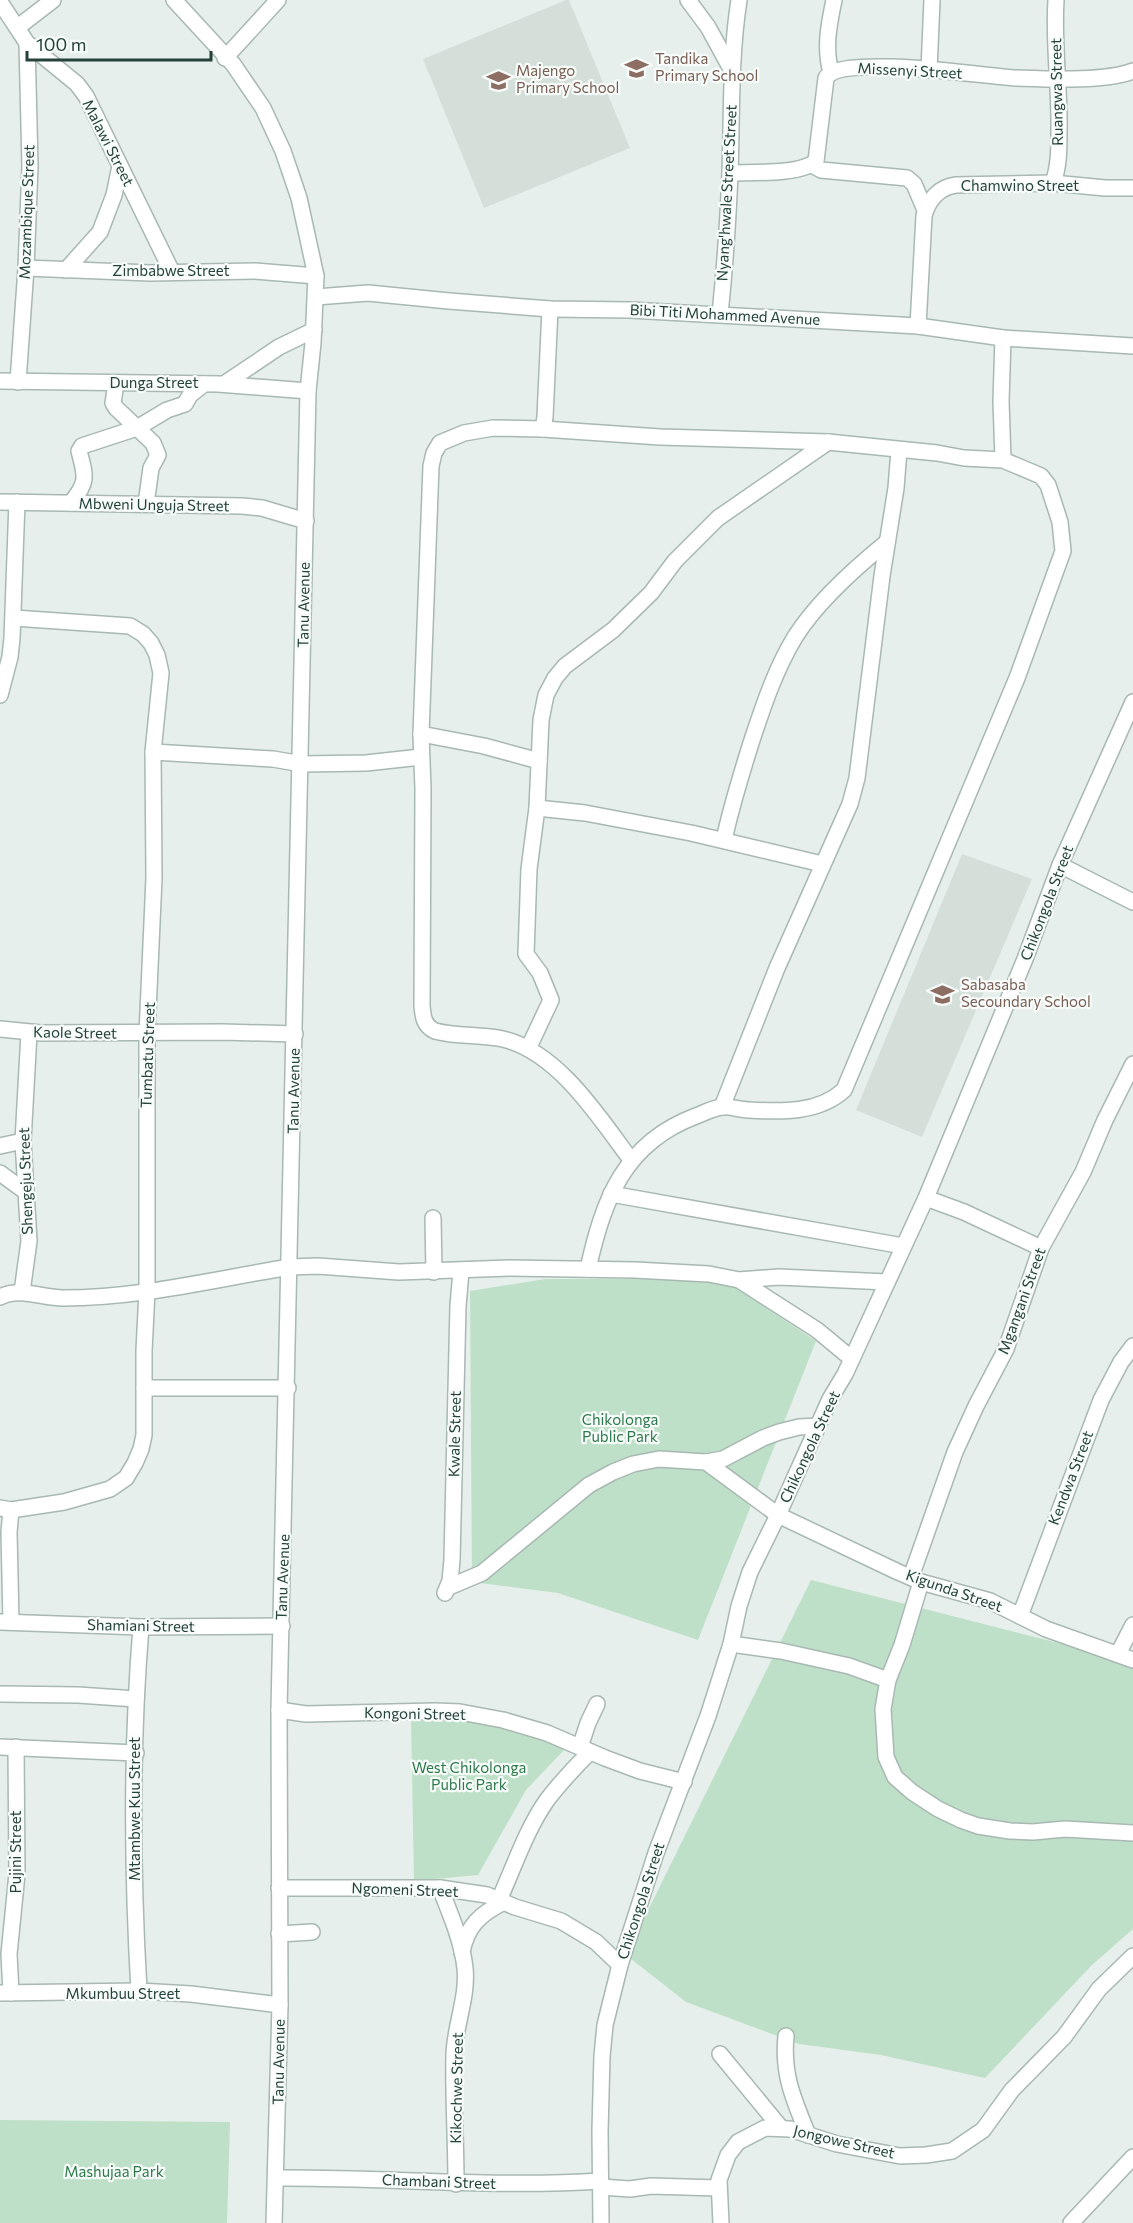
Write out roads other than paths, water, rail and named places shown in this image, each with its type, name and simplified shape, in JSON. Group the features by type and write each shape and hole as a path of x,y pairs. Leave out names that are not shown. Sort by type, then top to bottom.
{"street":[{"path":"18,27 52,0"},
{"name":"Tanu Avenue","path":"174,0 225,58 233,64 263,108 283,151 299,198 316,276 308,391 302,764 279,1710 280,2005 274,2223"},
{"path":"225,58 278,0"},
{"path":"688,0 708,27 731,69"},
{"name":"Nyang'hwale Street Street","path":"720,314 730,173 731,69 739,0"},
{"path":"730,173 799,169 812,165 817,158 826,78 831,72 827,54 834,0"},
{"path":"929,70 932,0"},
{"name":"Ruangwa Street","path":"1053,183 1059,152 1056,0"},
{"name":"Malawi Street","path":"0,2 27,43 81,90 172,272"},
{"name":"Mozambique Street","path":"18,382 30,165 27,43"},
{"name":"Missenyi Street","path":"831,72 850,67 869,66 1058,79 1121,75 1133,71"},
{"path":"812,165 821,170 907,178 914,184 926,210 918,326"},
{"path":"66,270 100,232 114,195 120,166"},
{"name":"Chamwino Street","path":"926,210 941,189 949,186 1053,183 1133,188"},
{"name":"Zimbabwe Street","path":"26,268 150,273 255,271 316,276"},
{"name":"Bibi Titi Mohammed Avenue","path":"316,297 368,293 449,302 549,309 720,314 918,326 1003,338 1133,346"},
{"path":"543,429 549,309"},
{"path":"224,384 279,347 314,330"},
{"path":"1003,338 1001,401 1004,460"},
{"name":"Dunga Street","path":"0,381 224,384 308,391"},
{"path":"116,383 113,403 153,443 158,455 151,468 146,504"},
{"path":"71,503 86,480 81,446 137,428 167,410 185,404 190,395 204,384"},
{"path":"588,1269 595,1238 611,1194 631,1160 657,1136 683,1121 722,1107 783,1110 823,1105 834,1100 844,1090 1017,678 1063,551 1060,522 1048,485 1041,476 1004,460 828,442 660,437 543,429 493,429 464,433 440,443 434,453 431,466 421,734 422,1006 424,1019 435,1031 503,1039 529,1047 547,1060 594,1110 631,1160"},
{"path":"529,1047 551,1000 540,973 526,954 529,869 537,808 546,695 555,678 566,666 613,630 651,593 675,561 718,518 828,442"},
{"path":"722,1107 742,1053 822,864 850,804 857,778 896,488 899,450"},
{"name":"Mbweni Unguja Street","path":"0,502 262,508 306,521"},
{"path":"0,695 10,657 14,618 17,502"},
{"path":"724,840 736,789 761,710 795,638 808,619 860,564 887,542"},
{"name":"Tumbatu Street","path":"6,1509 86,1498 110,1489 126,1478 135,1463 142,1442 145,1421 147,1291 147,1034 154,878 153,752 161,673 157,655 151,643 143,634 130,626 14,618"},
{"name":"Chikongola Street","path":"601,2223 600,2084 605,2025 620,1965 656,1853 684,1782 731,1644 739,1606 750,1572 926,1198 1025,959 1060,865 1133,702"},
{"path":"421,734 484,746 539,761"},
{"path":"153,752 287,760 302,764 366,763 421,757"},
{"path":"537,808 585,813 724,840 822,864"},
{"path":"1060,865 1133,902"},
{"name":"Kaole Street","path":"0,1029 28,1033 295,1034"},
{"name":"Shengeju Street","path":"22,1292 29,1241 23,1141 28,1033"},
{"name":"Mgangani Street","path":"1133,1064 1105,1120 1083,1172 1041,1248 1006,1349 955,1452 916,1580 902,1645 888,1680 883,1709 884,1740 888,1763 895,1777 902,1785 938,1809 969,1823 1010,1831 1033,1832 1065,1829 1133,1833"},
{"path":"0,1146 23,1141"},
{"path":"0,1173 26,1192"},
{"path":"611,1194 903,1246"},
{"path":"926,1198 964,1212 1041,1248"},
{"path":"433,1218 434,1272"},
{"path":"0,1297 22,1292 68,1298 147,1291 290,1267 318,1266 399,1272 509,1268 588,1269 709,1274 739,1280 778,1277 840,1278 887,1282"},
{"name":"Kwale Street","path":"461,1271 458,1306 452,1560 446,1591 482,1573 589,1485 613,1472 633,1464 659,1459 706,1462"},
{"path":"739,1280 817,1330 852,1359"},
{"name":"Kendwa Street","path":"1020,1616 1101,1400 1121,1362 1133,1346"},
{"path":"144,1388 288,1388"},
{"path":"706,1462 729,1456 779,1432 799,1427 818,1426"},
{"name":"Kigunda Street","path":"706,1462 778,1515 916,1580 990,1601 1055,1633 1133,1660"},
{"path":"5,1622 9,1532 6,1509"},
{"name":"Shamiani Street","path":"5,1622 141,1627 282,1626"},
{"path":"1118,1654 1133,1625"},
{"name":"Mtambwe Kuu Street","path":"138,1991 135,1894 136,1699 141,1627"},
{"path":"731,1644 781,1651 849,1666 888,1680"},
{"path":"0,1694 78,1695 136,1699"},
{"path":"462,1955 470,1927 501,1901 530,1829 546,1802 585,1750 588,1723 597,1704"},
{"name":"Kongoni Street","path":"279,1710 306,1714 459,1712 503,1720 547,1733 640,1771 684,1782"},
{"path":"0,1747 136,1753"},
{"name":"Pujini Street","path":"6,1993 18,1874 16,1747"},
{"name":"Ngomeni Street","path":"279,1888 440,1888 487,1895 561,1921 596,1942 620,1965"},
{"name":"Kikochwe Street","path":"440,1888 456,1929 465,1967 464,1990 456,2029 454,2054 456,2184"},
{"path":"279,1934 312,1932"},
{"name":"Jongowe Street","path":"721,2223 718,2188 728,2155 738,2142 765,2128 781,2128 837,2144 900,2156 952,2151 983,2130 1012,2090 1064,2037 1099,1989 1133,1956"},
{"name":"Mkumbuu Street","path":"6,1993 138,1991 191,1994 280,2005"},
{"path":"786,2036 784,2056 791,2096 808,2135"},
{"path":"720,2054 781,2128"},
{"path":"1071,2223 1133,2157"},
{"name":"Chambani Street","path":"276,2178 350,2177 456,2184 601,2184 630,2189 651,2186 718,2188"}],"place":[{"name":"Tandika Primary School","path":"637,68"},
{"name":"Majengo Primary School","path":"498,80"},
{"name":"Sabasaba Secoundary School","path":"943,994"}],"park label":[{"name":"Chikolonga Public Park","path":"620,1428"},
{"name":"West Chikolonga Public Park","path":"469,1776"},
{"name":"Mashujaa Park","path":"114,2172"}]}
